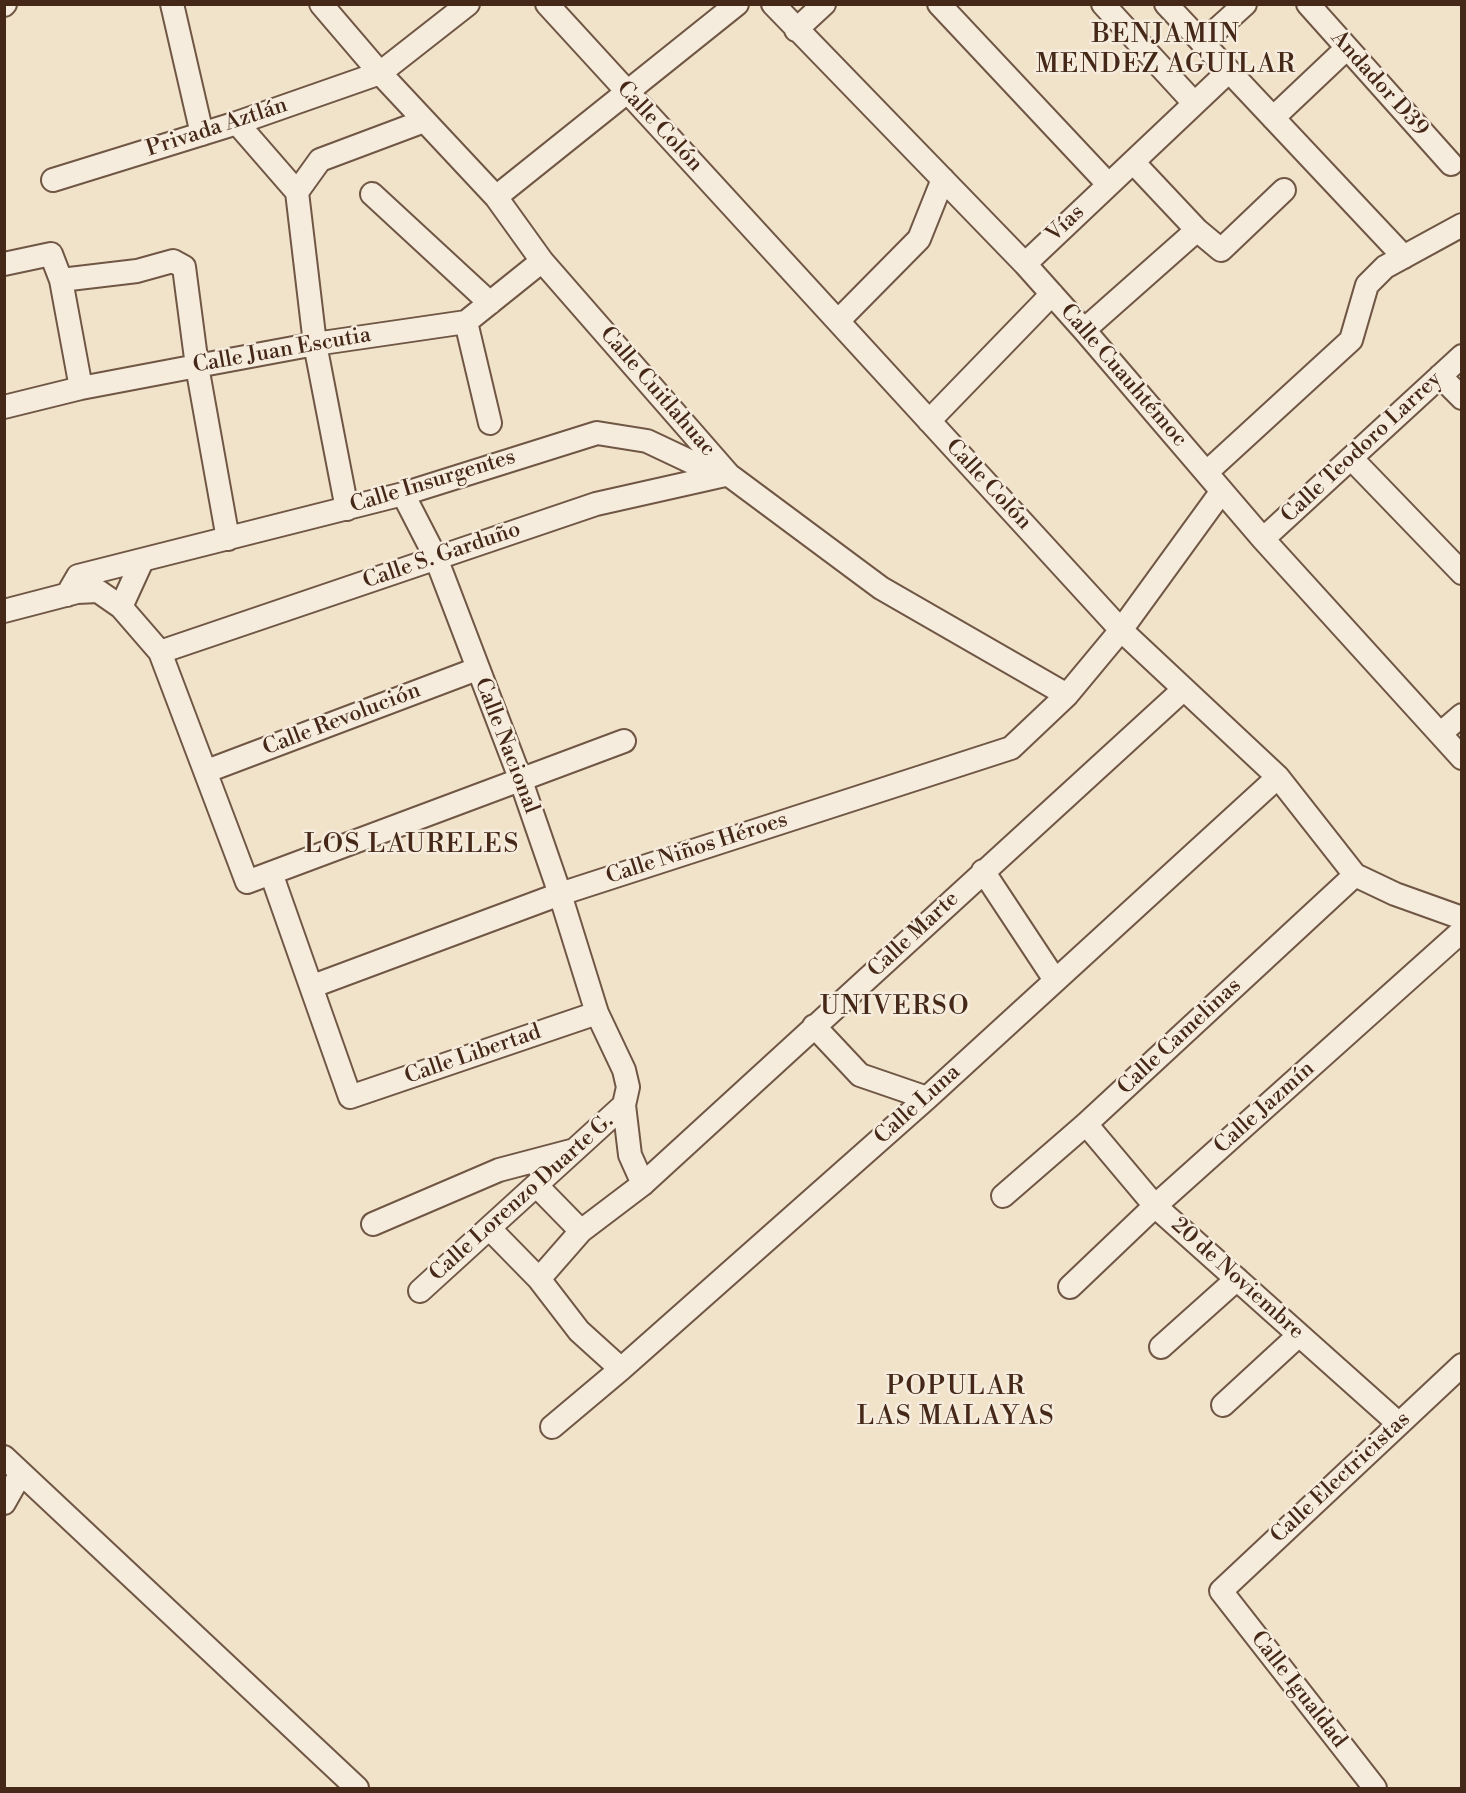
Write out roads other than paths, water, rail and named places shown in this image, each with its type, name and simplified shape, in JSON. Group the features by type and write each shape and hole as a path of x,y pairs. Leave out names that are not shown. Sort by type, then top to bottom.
{"street":[{"path":"172,4 202,134"},
{"name":"Calle Cuitlahuac","path":"321,4 380,73 496,197 542,261 724,475 881,588 1067,695"},
{"name":"Privada Aztlán","path":"53,180 237,123 380,73 468,4"},
{"name":"Calle Colón","path":"547,4 1121,630 1278,777 1355,875 1395,894 1461,918"},
{"path":"496,197 737,4"},
{"name":"Calle Cuauhtémoc","path":"773,4 1025,264 1263,539 1441,733 1461,758"},
{"path":"796,30 824,4"},
{"path":"939,4 1006,78 1108,184"},
{"path":"1103,4 1194,103"},
{"path":"1166,4 1404,257"},
{"path":"1202,43 1245,4"},
{"name":"Andador D39","path":"1308,4 1451,164"},
{"path":"1273,118 1347,48"},
{"name":"Vías","path":"1025,264 1229,71"},
{"path":"297,192 320,160 424,121"},
{"path":"237,123 297,192 315,344 347,509"},
{"path":"1133,162 1197,230 1221,250 1284,190"},
{"path":"838,321 919,239 943,179"},
{"path":"372,194 490,303"},
{"path":"1207,472 1351,340 1367,285 1385,267 1461,225"},
{"path":"1084,330 1197,230"},
{"path":"4,264 51,254 61,280 81,388"},
{"path":"61,280 136,271 173,261 184,267 197,366 228,539"},
{"path":"490,423 466,322 542,261"},
{"path":"929,421 1052,294"},
{"name":"Calle Juan Escutia","path":"4,407 81,388 315,344 466,322"},
{"name":"Calle Teodoro Larrey","path":"1263,539 1461,356"},
{"path":"1440,376 1461,398"},
{"name":"Calle Insurgentes","path":"67,594 78,576 402,494 597,433 647,441 724,475"},
{"path":"1351,458 1461,573"},
{"name":"Calle S. Garduño","path":"160,652 596,504 724,475"},
{"path":"1067,695 1121,630 1222,491"},
{"name":"Calle Nacional","path":"402,494 436,558 520,778 597,1012 624,1070 628,1087 624,1106 630,1155 643,1184"},
{"path":"121,608 142,561"},
{"path":"4,611 67,594 98,591 121,608 160,652 207,771 247,882 624,741"},
{"name":"Calle Revolución","path":"207,771 477,669"},
{"name":"Calle Marte","path":"539,1279 581,1231 643,1184 982,871 1184,689"},
{"name":"Calle Niños Héroes","path":"313,986 560,894 1011,748 1067,695"},
{"path":"1441,733 1461,715"},
{"name":"Calle Luna","path":"552,1427 621,1369 927,1098 1278,777"},
{"path":"982,871 1055,980"},
{"path":"271,873 313,986"},
{"name":"Calle Camelinas","path":"1003,1196 1086,1124 1355,875"},
{"name":"Calle Jazmín","path":"1070,1287 1155,1206 1461,931"},
{"name":"Calle Libertad","path":"313,986 350,1097 597,1012"},
{"path":"814,1026 860,1075 927,1098"},
{"name":"Calle Lorenzo Duarte G.","path":"420,1291 624,1106"},
{"name":"20 de Noviembre","path":"1086,1124 1155,1206 1399,1424"},
{"path":"373,1224 499,1170 574,1150"},
{"path":"536,1185 581,1231"},
{"path":"490,1229 539,1279 579,1331 621,1369"},
{"path":"1161,1347 1237,1279"},
{"path":"1223,1405 1299,1335"},
{"name":"Calle Electricistas","path":"1221,1591 1461,1365"},
{"path":"4,1457 357,1788"},
{"path":"4,1503 21,1473"},
{"name":"Calle Igualdad","path":"1221,1591 1375,1788"}],"district":[{"name":"BENJAMIN MENDEZ AGUILAR","path":"1166,51"},
{"name":"LOS LAURELES","path":"412,846"},
{"name":"UNIVERSO","path":"895,1008"},
{"name":"POPULAR LAS MALAYAS","path":"956,1403"}]}
